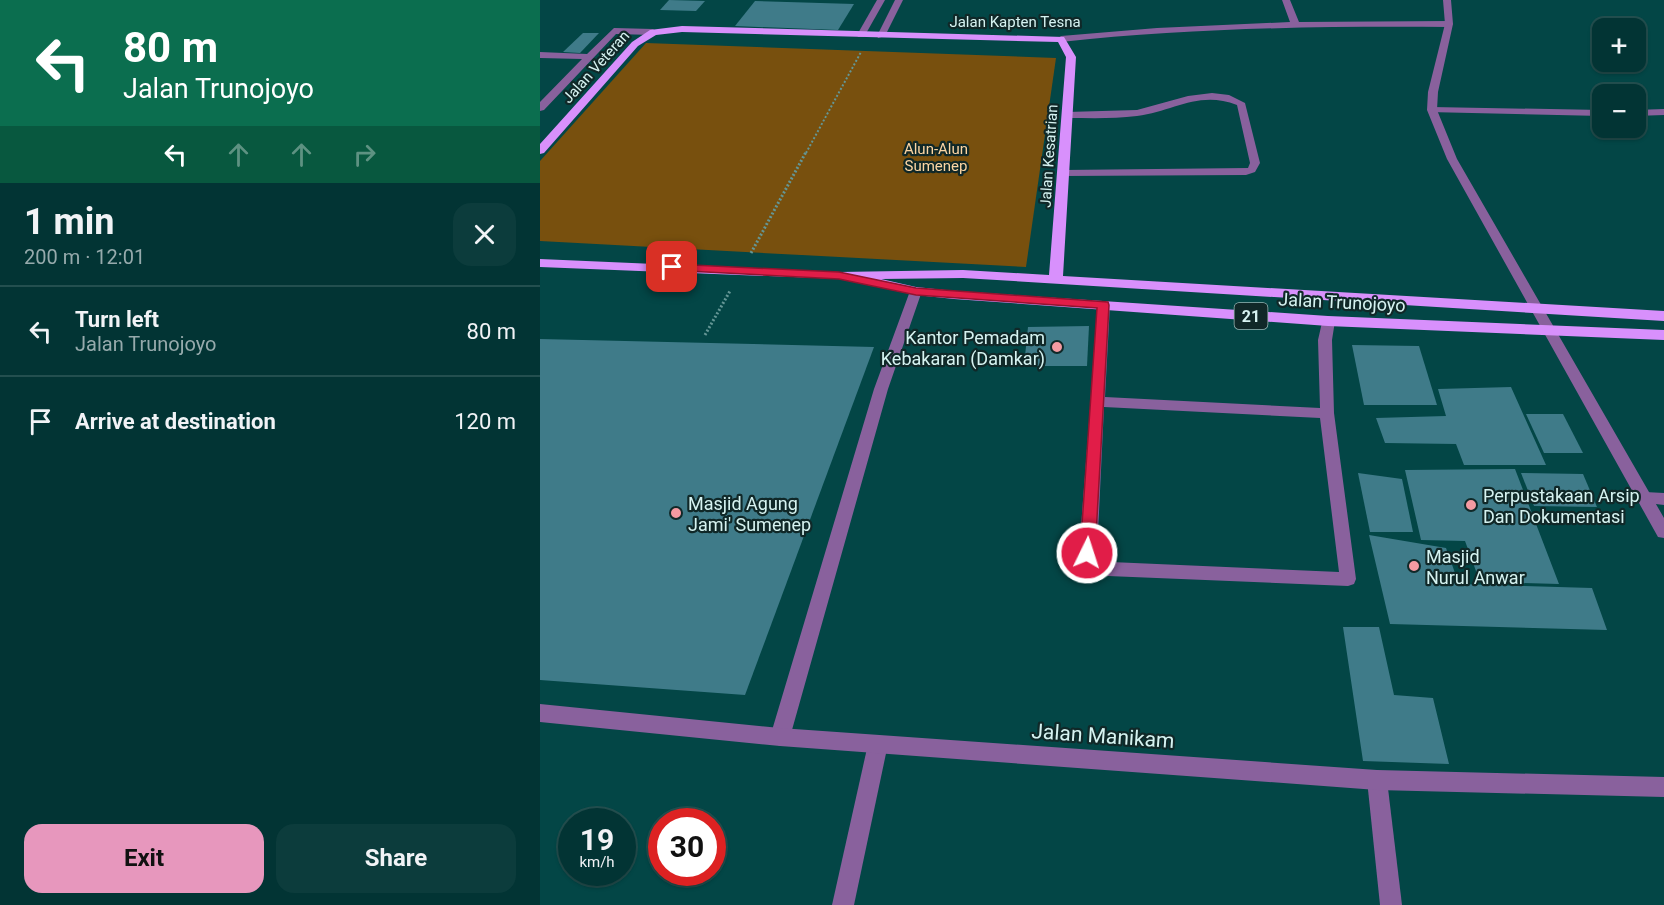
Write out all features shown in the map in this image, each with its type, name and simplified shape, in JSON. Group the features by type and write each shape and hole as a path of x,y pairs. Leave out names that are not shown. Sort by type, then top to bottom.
{"highway":[{"name":"Jalan Kapten Tesna","path":"653,32 682,28 870,36 1061,39"},
{"name":"Jalan Veteran","path":"540,151 635,44 653,32"},
{"name":"Jalan Kesatrian","path":"1056,278 1071,57 1061,39"},
{"name":"Jalan Trunojoyo","path":"540,261 556,264 741,270 839,276 963,274 1056,278 1664,316"},
{"name":"Jalan Trunojoyo","path":"839,276 916,291 1104,305 1328,321 1664,335"}],"street":[{"path":"870,36 881,0"},
{"path":"870,36 899,0"},
{"path":"1286,0 1296,25"},
{"path":"1447,0 1449,24 1433,92 1432,110 1452,159 1664,532"},
{"name":"Jalan Kapten Tesna","path":"1061,39 1130,33 1296,25 1449,24"},
{"path":"540,108 614,31 653,32"},
{"path":"540,55 589,57"},
{"path":"1432,110 1592,113"},
{"path":"1646,112 1664,112"},
{"path":"780,737 880,389 916,291"},
{"path":"1104,305 1087,553 1098,565 1108,569 1348,579 1327,413 1325,340 1328,321"},
{"path":"1098,402 1327,413"},
{"path":"1646,498 1664,499"},
{"name":"Jalan Manikam","path":"540,713 780,737 1377,780 1664,787"},
{"path":"843,905 878,744"},
{"path":"1377,780 1391,905"}],"lane":[{"path":"1063,173 1246,172 1252,170 1255,163 1241,103 1220,96 1186,98 1138,113 1067,115"}],"path":[{"path":"705,335 870,36"}],"green space":[{"name":"Alun-Alun Sumenep","path":"646,43 1056,58 1026,267 540,241 540,161"}],"building":[{"path":"669,0 705,1 696,11 660,10"},
{"path":"755,1 854,4 838,30 735,26"},
{"path":"583,33 599,33 580,53 563,52"},
{"name":"Kantor Pemadam Kebakaran (Damkar)","path":"1089,326 1087,366 1024,366 1028,327"},
{"name":"Masjid Agung Jami' Sumenep","path":"540,339 874,347 745,695 540,680"},
{"path":"1352,345 1419,346 1437,405 1364,405"},
{"path":"1511,387 1546,465 1464,465 1456,444 1385,443 1376,418 1446,416 1438,389"},
{"path":"1526,414 1563,414 1583,453 1544,453"},
{"name":"Perpustakaan Arsip Dan Dokumentasi","path":"1515,469 1559,584 1480,582 1465,541 1421,540 1405,470"},
{"path":"1358,473 1402,479 1413,532 1370,532"},
{"path":"1521,473 1583,474 1597,507 1534,506"},
{"name":"Masjid Nurul Anwar","path":"1369,535 1446,548 1459,584 1592,588 1607,630 1390,624"},
{"path":"1343,627 1379,627 1394,695 1433,698 1449,764 1363,761"}],"place":[{"name":"Kantor Pemadam Kebakaran (Damkar)","path":"1057,347"},
{"name":"Perpustakaan Arsip Dan Dokumentasi","path":"1471,505"},
{"name":"Masjid Agung Jami' Sumenep","path":"676,513"},
{"name":"Masjid Nurul Anwar","path":"1414,566"}],"route":[{"path":"672,267 839,276 916,291 1104,305 1087,553"}]}
